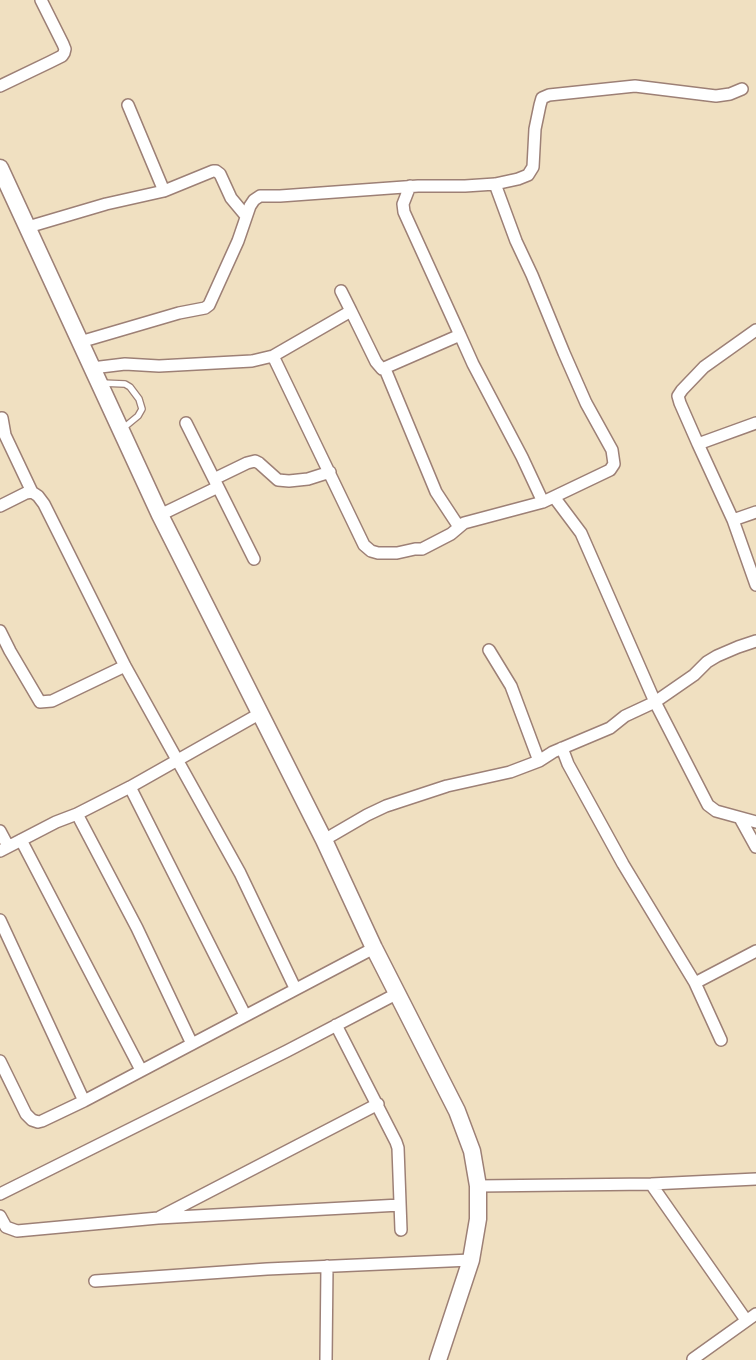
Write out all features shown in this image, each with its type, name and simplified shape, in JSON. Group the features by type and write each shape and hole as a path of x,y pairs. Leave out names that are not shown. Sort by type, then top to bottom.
{"main road":[{"path":"0,168 4,187 28,227 160,515 324,840 374,948 458,1111 472,1151 478,1186 478,1219 471,1260 438,1360"}],"street":[{"path":"0,86 62,56 64,53 63,44 41,0"},
{"path":"80,342 180,313 205,308 209,305 238,241 246,216 254,200 260,196 410,186 495,184 524,177 531,172 533,167 535,130 540,105 542,98 549,95 635,86 716,96 730,94 742,89"},
{"path":"128,105 164,191"},
{"path":"28,227 106,204 164,191 216,171 224,180 231,198 246,216"},
{"path":"273,356 364,545 371,551 397,553 422,549 451,534 470,521 483,520 542,502 610,470 614,464 612,450 586,403 567,361 540,293 516,241 495,184"},
{"path":"410,186 403,204 404,212 473,364 522,457 542,502"},
{"path":"341,291 376,362 385,369 436,492 459,527"},
{"path":"95,375 125,364 159,366 252,361 273,356 350,311"},
{"path":"756,330 704,367 678,396 733,520 756,586"},
{"path":"385,369 460,335"},
{"path":"2,418 5,435 32,492 44,504 125,666 240,873 295,988"},
{"path":"186,423 254,559"},
{"path":"698,444 756,423"},
{"path":"160,515 247,463 259,462 278,480 308,479 330,472"},
{"path":"0,506 26,492 32,492"},
{"path":"554,497 581,533 655,702 708,805 716,811 756,822"},
{"path":"733,520 756,512"},
{"path":"0,631 5,654 40,702 52,701 125,666"},
{"path":"324,840 386,806 447,786 510,772 539,761 562,748 610,728 625,716 655,702 694,675 707,662 717,656 738,646 756,642"},
{"path":"489,650 511,686 539,761"},
{"path":"0,831 4,848 130,787 260,714"},
{"path":"562,748 568,764 623,864 695,983 721,1040"},
{"path":"130,787 245,1015"},
{"path":"77,814 137,928 192,1044"},
{"path":"740,818 756,847"},
{"path":"21,840 141,1070"},
{"path":"0,920 84,1101"},
{"path":"0,1061 26,1114 32,1120 38,1122 46,1120 374,948"},
{"path":"695,983 756,951"},
{"path":"0,1194 398,993"},
{"path":"336,1025 378,1104 398,1148 401,1230"},
{"path":"158,1218 378,1104"},
{"path":"478,1186 651,1184 756,1179"},
{"path":"651,1184 751,1317 693,1359"},
{"path":"0,1216 6,1227 17,1230 158,1218 400,1204"},
{"path":"95,1281 327,1266 471,1260"},
{"path":"326,1360 327,1266"}],"lane":[{"path":"95,375 126,384 139,399 142,409 138,416 121,430"}]}
